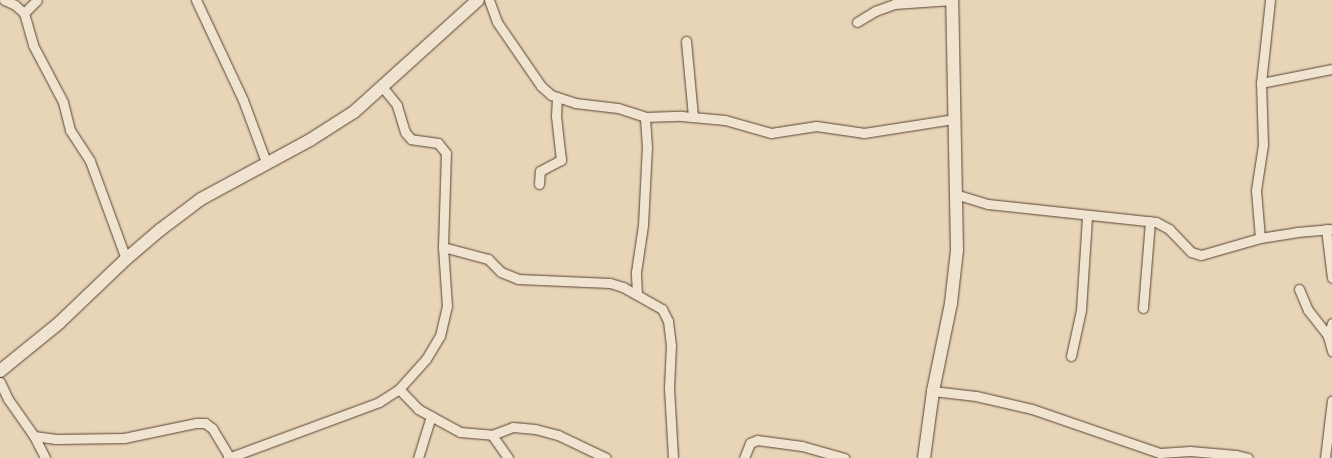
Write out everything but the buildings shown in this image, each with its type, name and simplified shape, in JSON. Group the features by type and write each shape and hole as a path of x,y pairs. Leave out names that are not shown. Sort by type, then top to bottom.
{"main road":[{"path":"0,371 59,323 126,259 201,199 325,131 354,112 383,88 478,0"},
{"path":"924,458 933,391 944,344 952,294 957,250 953,119 955,83 951,31 952,0"}],"street":[{"path":"4,0 15,5 24,13 34,45 63,102 70,130 90,161 126,259"},
{"path":"24,13 37,0"},
{"path":"196,0 243,100 266,162"},
{"path":"489,0 497,22 541,86 557,97 586,106 618,108 645,117 693,117 725,120 777,133 802,126 816,126 864,133 953,119"},
{"path":"857,22 875,11 894,4 952,0"},
{"path":"1260,238 1256,190 1263,145 1261,83 1271,1"},
{"path":"686,41 693,117"},
{"path":"1261,83 1332,69"},
{"path":"34,436 56,439 124,438 196,423 205,423 212,428 229,458 295,435 329,419 357,411 379,402 399,389 426,359 442,330 447,306 442,247 446,153 438,143 411,139 405,132 396,105 383,88"},
{"path":"539,184 540,171 561,160 556,116 557,97"},
{"path":"637,294 636,272 643,225 647,147 645,117"},
{"path":"955,194 988,204 1049,209 1087,216 1150,221 1169,229 1187,249 1196,254 1205,255 1260,238 1329,229 1332,278"},
{"path":"1071,356 1081,310 1087,216"},
{"path":"1143,308 1150,221"},
{"path":"442,247 488,259 501,272 513,278 610,283 637,294 662,309 668,321 671,344 669,388 673,458"},
{"path":"1300,290 1308,310 1328,336 1332,352"},
{"path":"1328,336 1332,323"},
{"path":"0,382 12,406 34,436 45,458"},
{"path":"399,389 418,409 460,432 492,435 513,428 535,429 558,435 606,458"},
{"path":"933,391 976,396 1032,408 1065,418 1111,438 1160,454 1190,451 1236,455 1248,458"},
{"path":"1325,458 1332,400"},
{"path":"418,458 431,416"},
{"path":"492,435 508,458"},
{"path":"744,458 750,443 757,440 802,446 844,458"}]}
